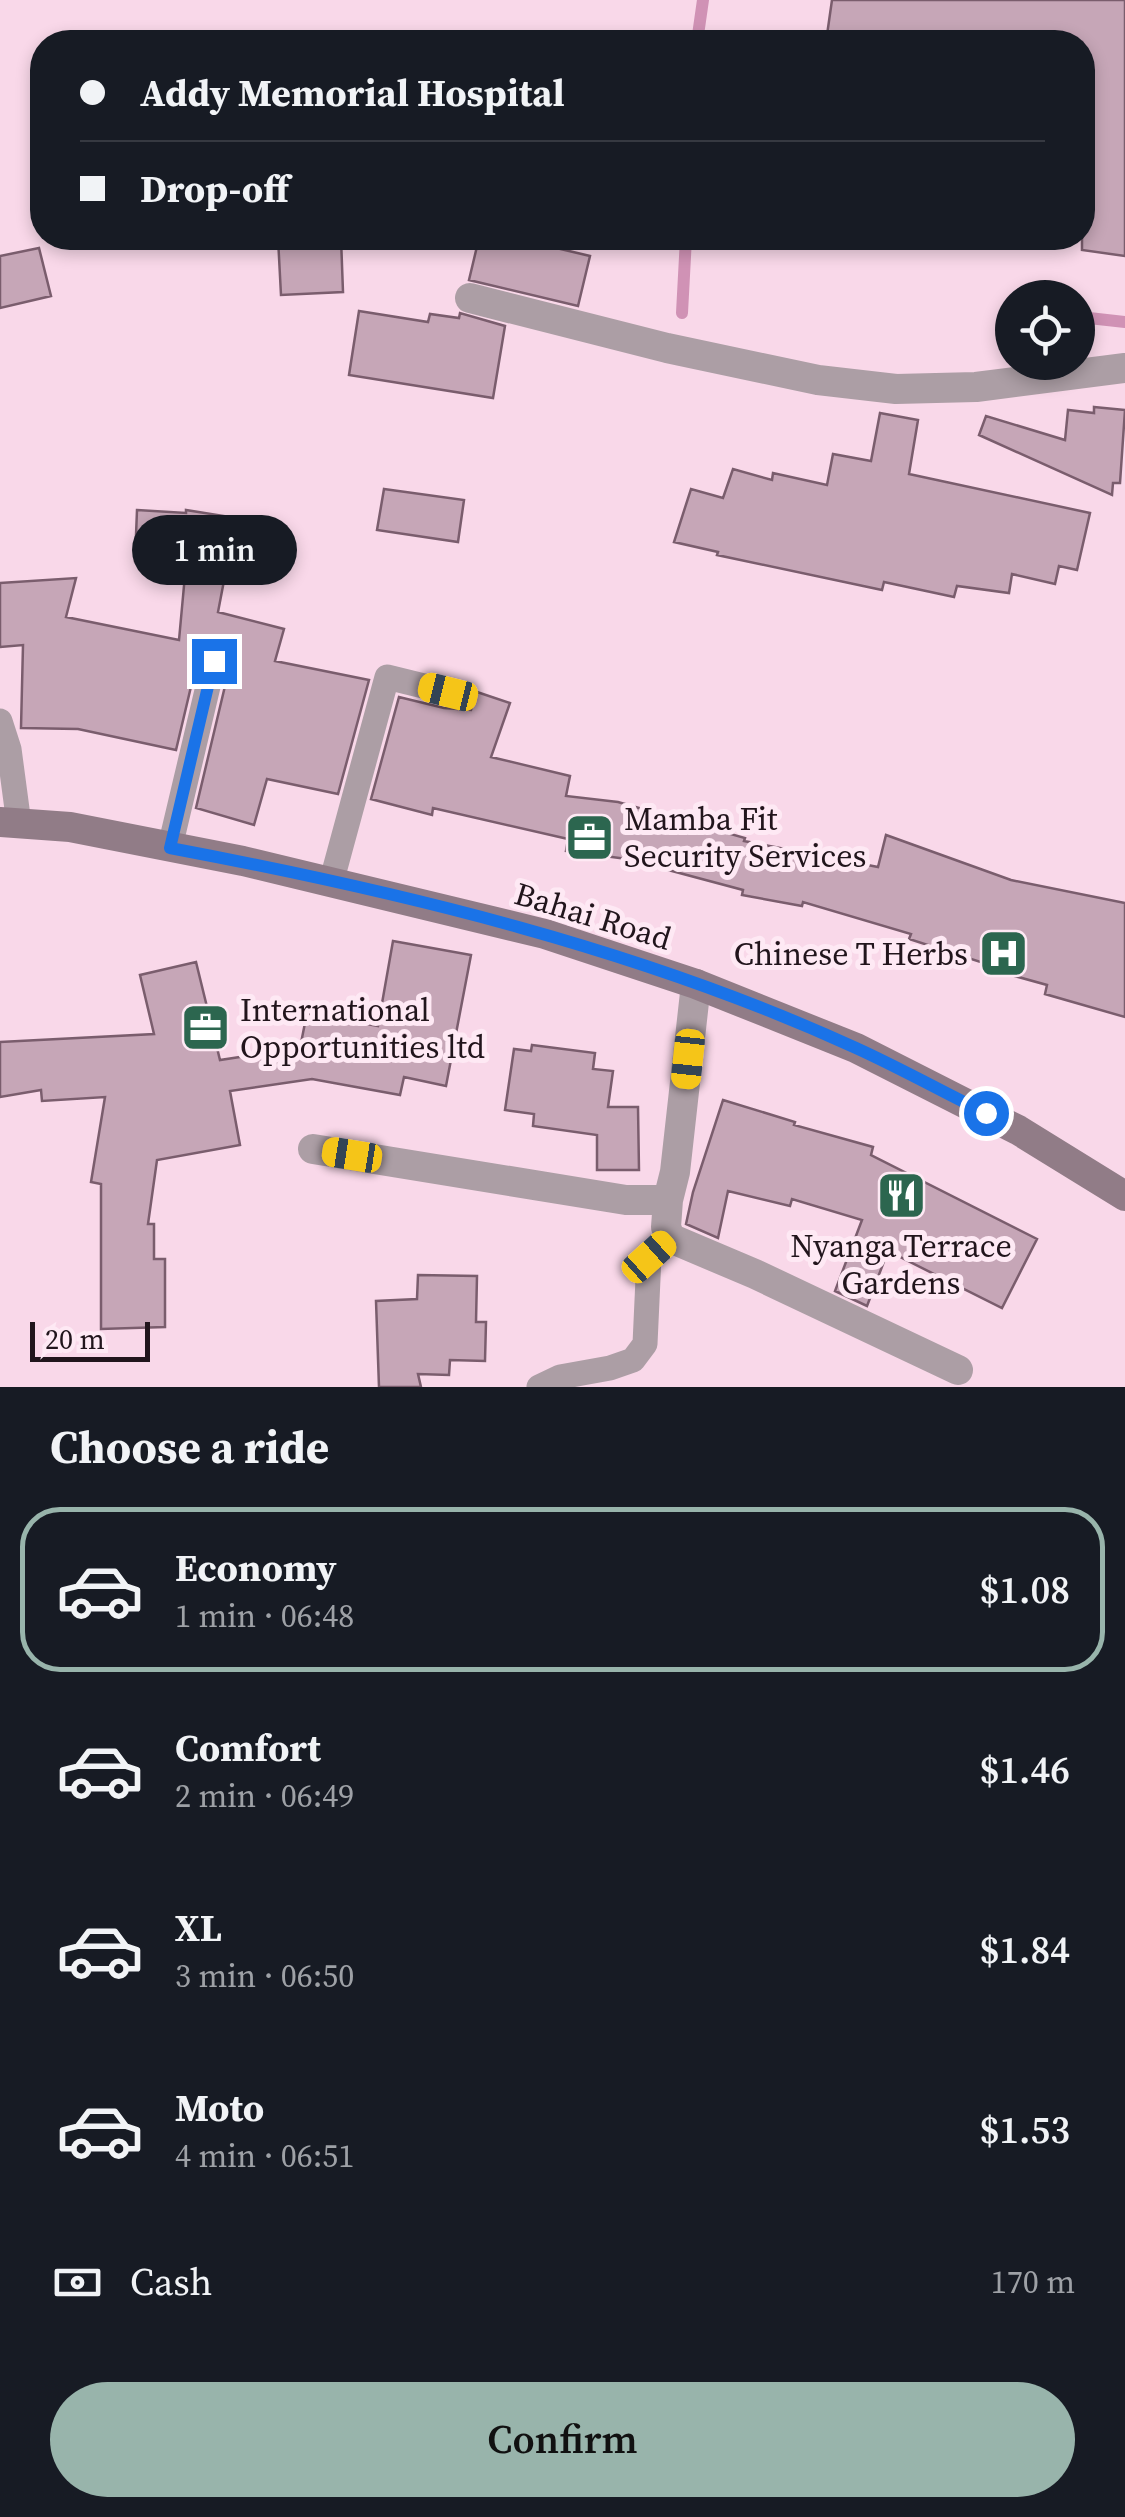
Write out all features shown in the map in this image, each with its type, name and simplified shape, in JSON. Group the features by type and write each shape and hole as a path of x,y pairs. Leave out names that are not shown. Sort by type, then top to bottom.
{"street":[{"path":"470,298 667,348 837,382 896,389 976,386 1125,368"},
{"name":"Bahai Road","path":"10,823 70,827 331,882 545,934 696,984 856,1048 1018,1130 1125,1196"},
{"path":"696,984 675,1172 668,1200 666,1228 670,1238 756,1274 958,1370"},
{"path":"314,1149 626,1200 668,1200"}],"lane":[{"path":"170,848 214,661"},
{"path":"331,882 387,678 448,692"},
{"path":"0,722 10,749 10,823"},
{"path":"540,1387 560,1377 633,1360 645,1344 649,1257 670,1238"}],"building":[{"path":"832,0 1125,0 1125,256 1082,250 1095,250 1095,30 828,30"},
{"path":"40,250 51,296 0,308 0,256"},
{"path":"279,250 341,250 343,292 281,295"},
{"path":"476,250 565,250 590,256 578,306 469,280"},
{"path":"359,311 428,322 430,314 459,318 460,313 505,326 493,398 349,375"},
{"path":"1094,407 1125,410 1120,483 1113,483 1112,495 979,435 986,416 1065,440 1068,410 1094,413"},
{"path":"880,413 918,420 909,474 1090,513 1077,570 1059,566 1055,584 1012,574 1009,593 957,586 954,597 884,582 882,590 674,542 691,489 723,498 733,469 772,480 773,473 827,485 833,454 871,461"},
{"path":"384,489 464,500 458,542 377,530"},
{"path":"137,510 186,510 236,518 218,612 284,629 275,661 369,680 338,794 267,779 254,825 196,808 230,665 226,650 217,645 203,649 198,657 176,750 78,729 21,728 23,645 0,647 0,583 76,578 66,617 179,640 186,564 135,561"},
{"path":"477,692 510,703 491,757 570,776 566,796 618,802 745,838 744,841 878,867 886,835 1011,880 1125,903 1125,1017 1045,994 1047,985 986,968 987,964 909,939 911,934 803,902 802,906 742,895 743,890 627,859 566,851 568,839 433,808 432,815 371,799 399,697 471,710"},
{"path":"393,941 471,955 446,1086 404,1077 400,1095 312,1079 230,1091 240,1145 157,1160 148,1224 154,1224 154,1259 165,1259 165,1327 101,1329 101,1184 91,1182 105,1097 42,1101 41,1090 0,1097 0,1042 154,1034 140,975 196,962 220,1060 300,1048 307,1013 378,1026"},
{"path":"532,1045 595,1053 593,1069 613,1071 608,1107 638,1107 639,1170 597,1170 597,1135 533,1126 534,1114 505,1110 514,1049 531,1051"},
{"path":"723,1100 873,1147 871,1155 1037,1239 1002,1308 888,1251 867,1306 835,1291 862,1220 792,1199 790,1206 728,1191 718,1238 686,1224"},
{"path":"418,1275 477,1276 476,1322 486,1322 485,1361 450,1360 449,1375 418,1374 421,1387 379,1387 376,1301 417,1299"}],"waterway":[{"path":"699,30 703,0"},
{"path":"682,313 685,250"},
{"path":"1095,319 1125,322"}],"place":[{"name":"Mamba Fit Security Services","path":"589,837"},
{"name":"Chinese T Herbs","path":"1003,954"},
{"name":"International Opportunities ltd","path":"205,1028"},
{"name":"Nyanga Terrace Gardens","path":"901,1196"}],"route":[{"path":"214,661 170,848 243,861 545,934 696,984 856,1048 986,1113"}]}
